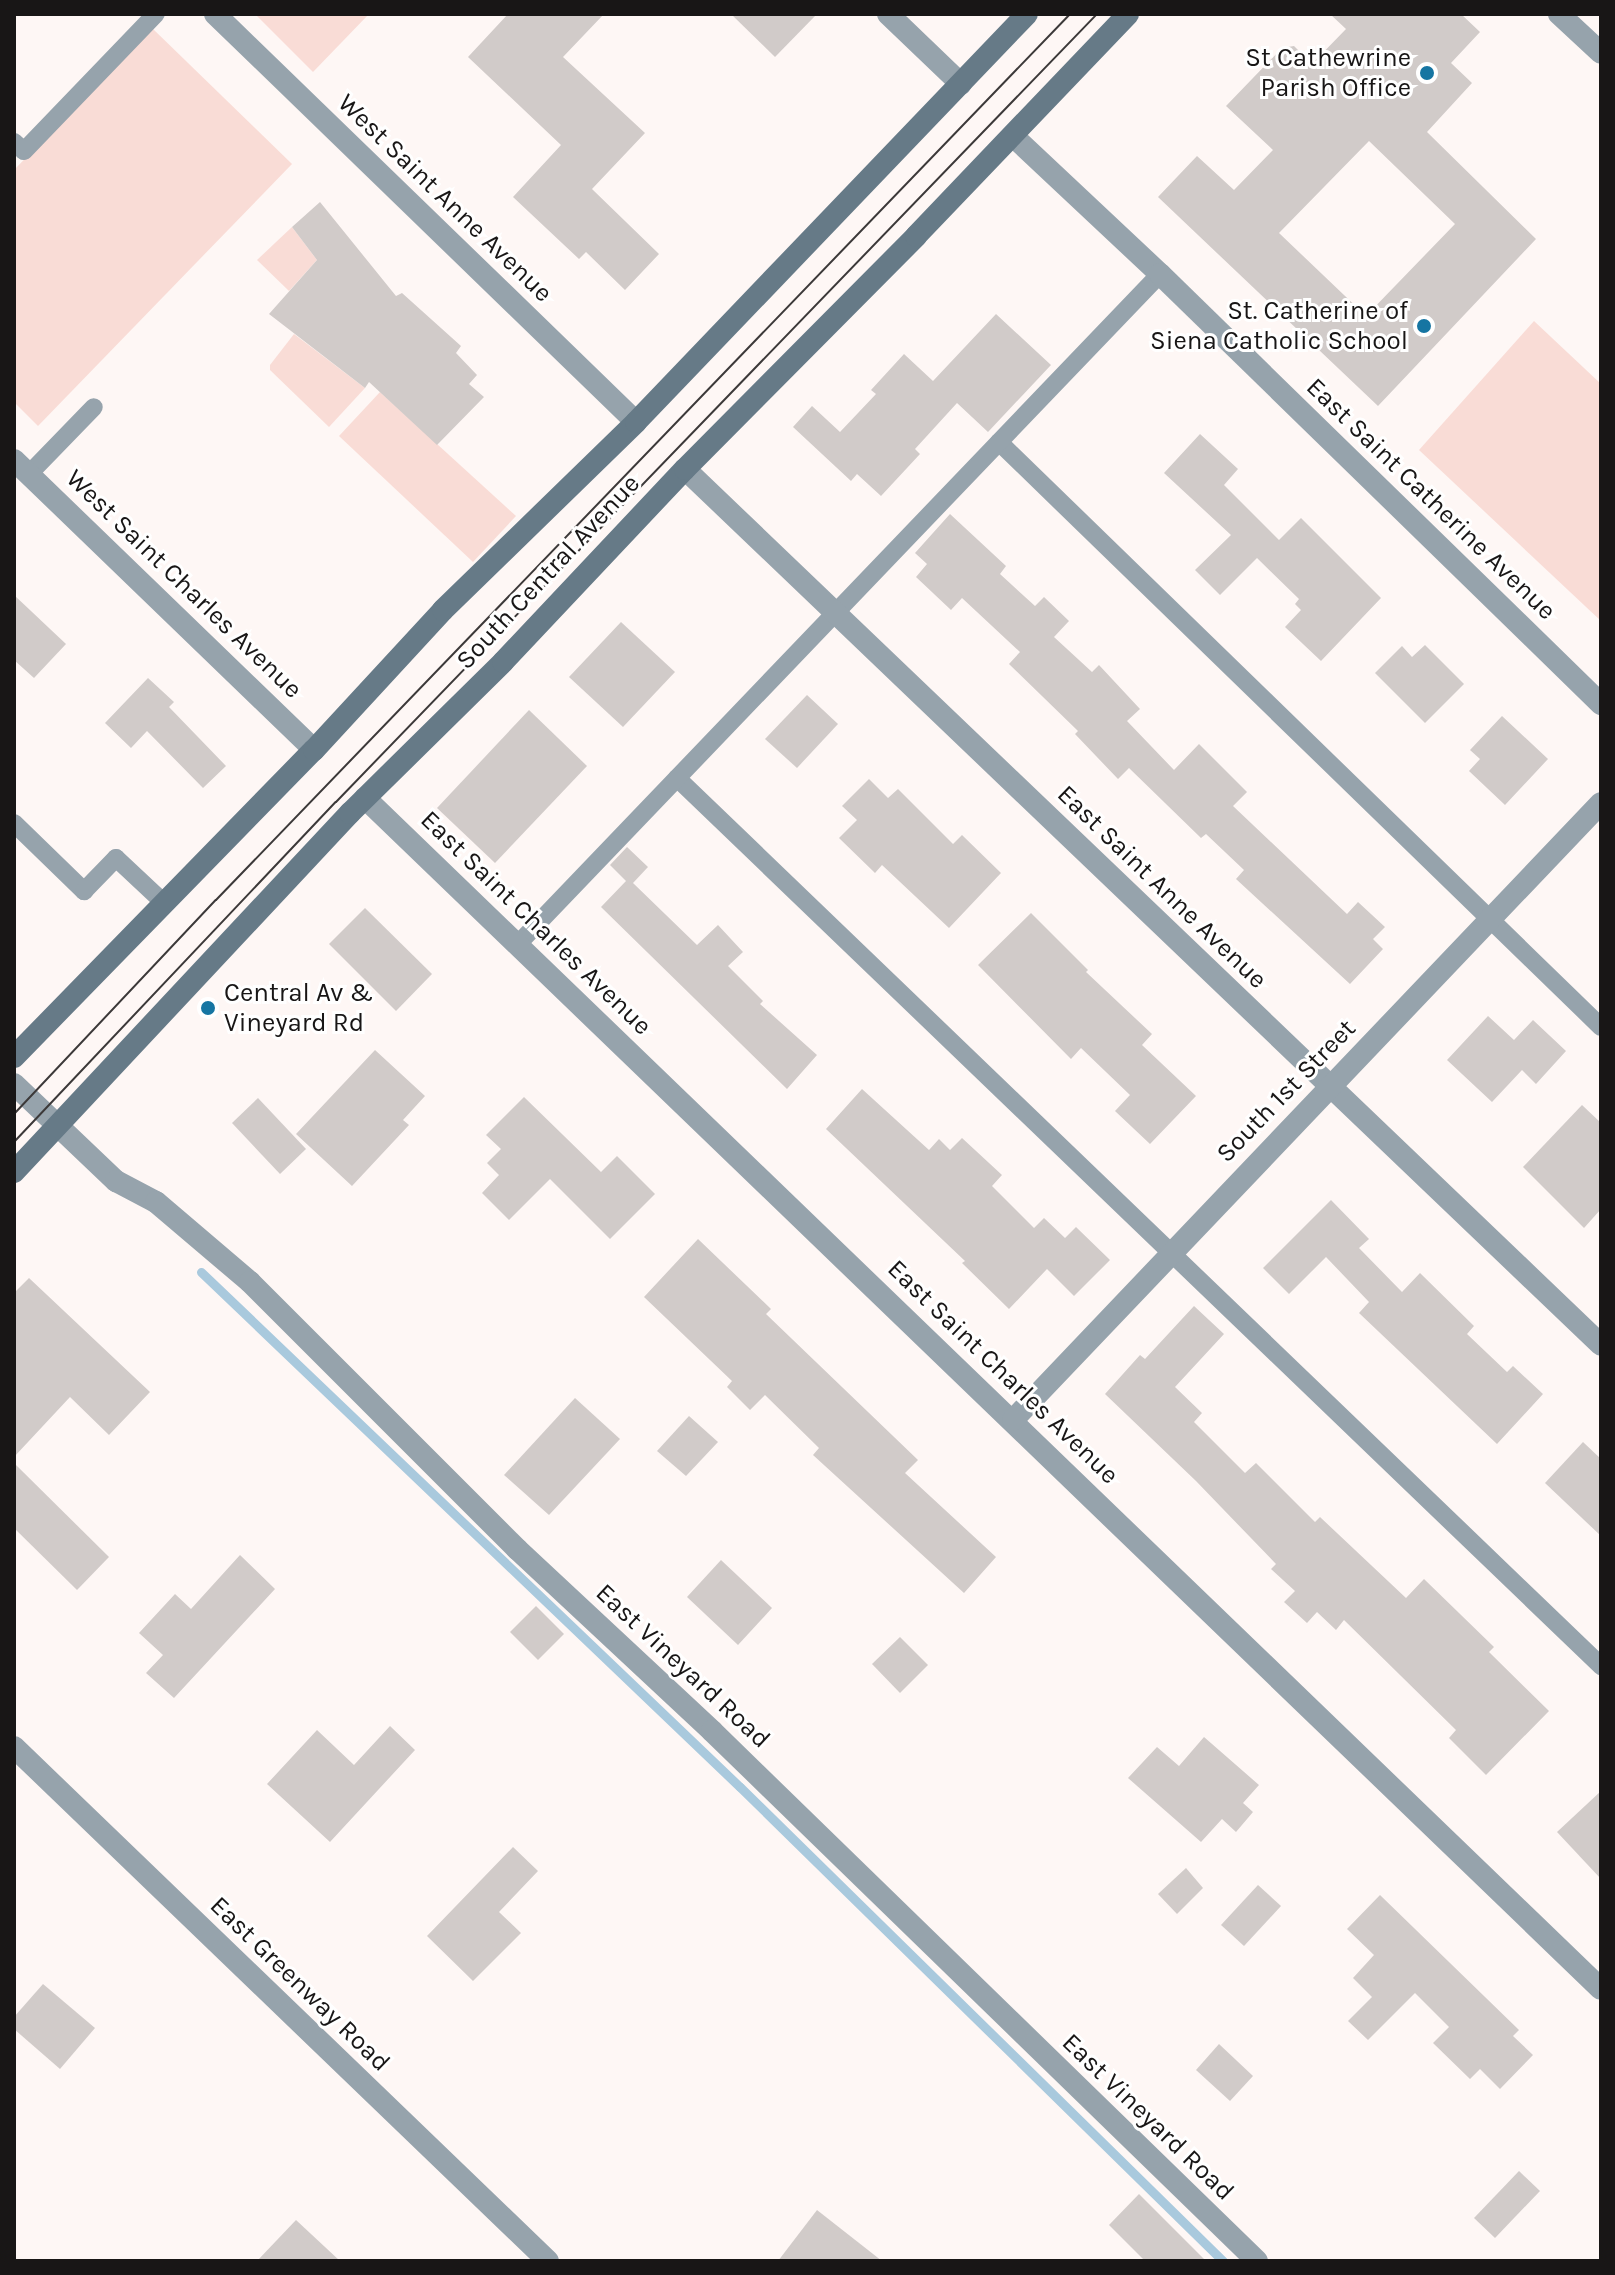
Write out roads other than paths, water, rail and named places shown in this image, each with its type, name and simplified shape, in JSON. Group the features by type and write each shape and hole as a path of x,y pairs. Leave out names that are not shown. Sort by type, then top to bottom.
{"main road":[{"name":"South Central Avenue","path":"14,1057 314,750 443,610 636,422 1027,14"},
{"name":"South Central Avenue","path":"14,1172 365,798 503,662 685,469 1013,136 1128,14"}],"street":[{"name":"West Saint Anne Avenue","path":"215,14 636,422"},
{"path":"888,14 961,84"},
{"path":"1559,14 1601,53"},
{"name":"East Saint Catherine Avenue","path":"1013,136 1160,274 1601,704"},
{"name":"West Saint Charles Avenue","path":"21,467 314,750"},
{"name":"East Saint Anne Avenue","path":"685,469 1601,1345"},
{"name":"East Saint Charles Avenue","path":"365,798 1601,1989"},
{"name":"South 1st Street","path":"1013,1420 1601,803"},
{"name":"East Vineyard Road","path":"14,1084 116,1181 156,1202 250,1282 517,1549 712,1731 1257,2261"},
{"name":"East Greenway Road","path":"14,1747 548,2261"}],"lane":[{"path":"14,142 24,151 156,14"},
{"path":"518,944 1160,274"},
{"path":"21,467 94,407"},
{"path":"999,442 1601,1027"},
{"path":"677,778 1601,1666"},
{"path":"14,823 84,891 116,858 163,902"}],"waterway":[{"path":"201,1272 740,1787 1223,2261"}],"tram line":[{"path":"14,1114 216,900 1070,14"},
{"path":"14,1142 336,802 1097,14"}],"place":[{"name":"St Cathewrine Parish Office","path":"1427,73"},
{"name":"St. Catherine of Siena Catholic School","path":"1424,326"},
{"name":"Central Av & Vineyard Rd","path":"208,1008"}]}
